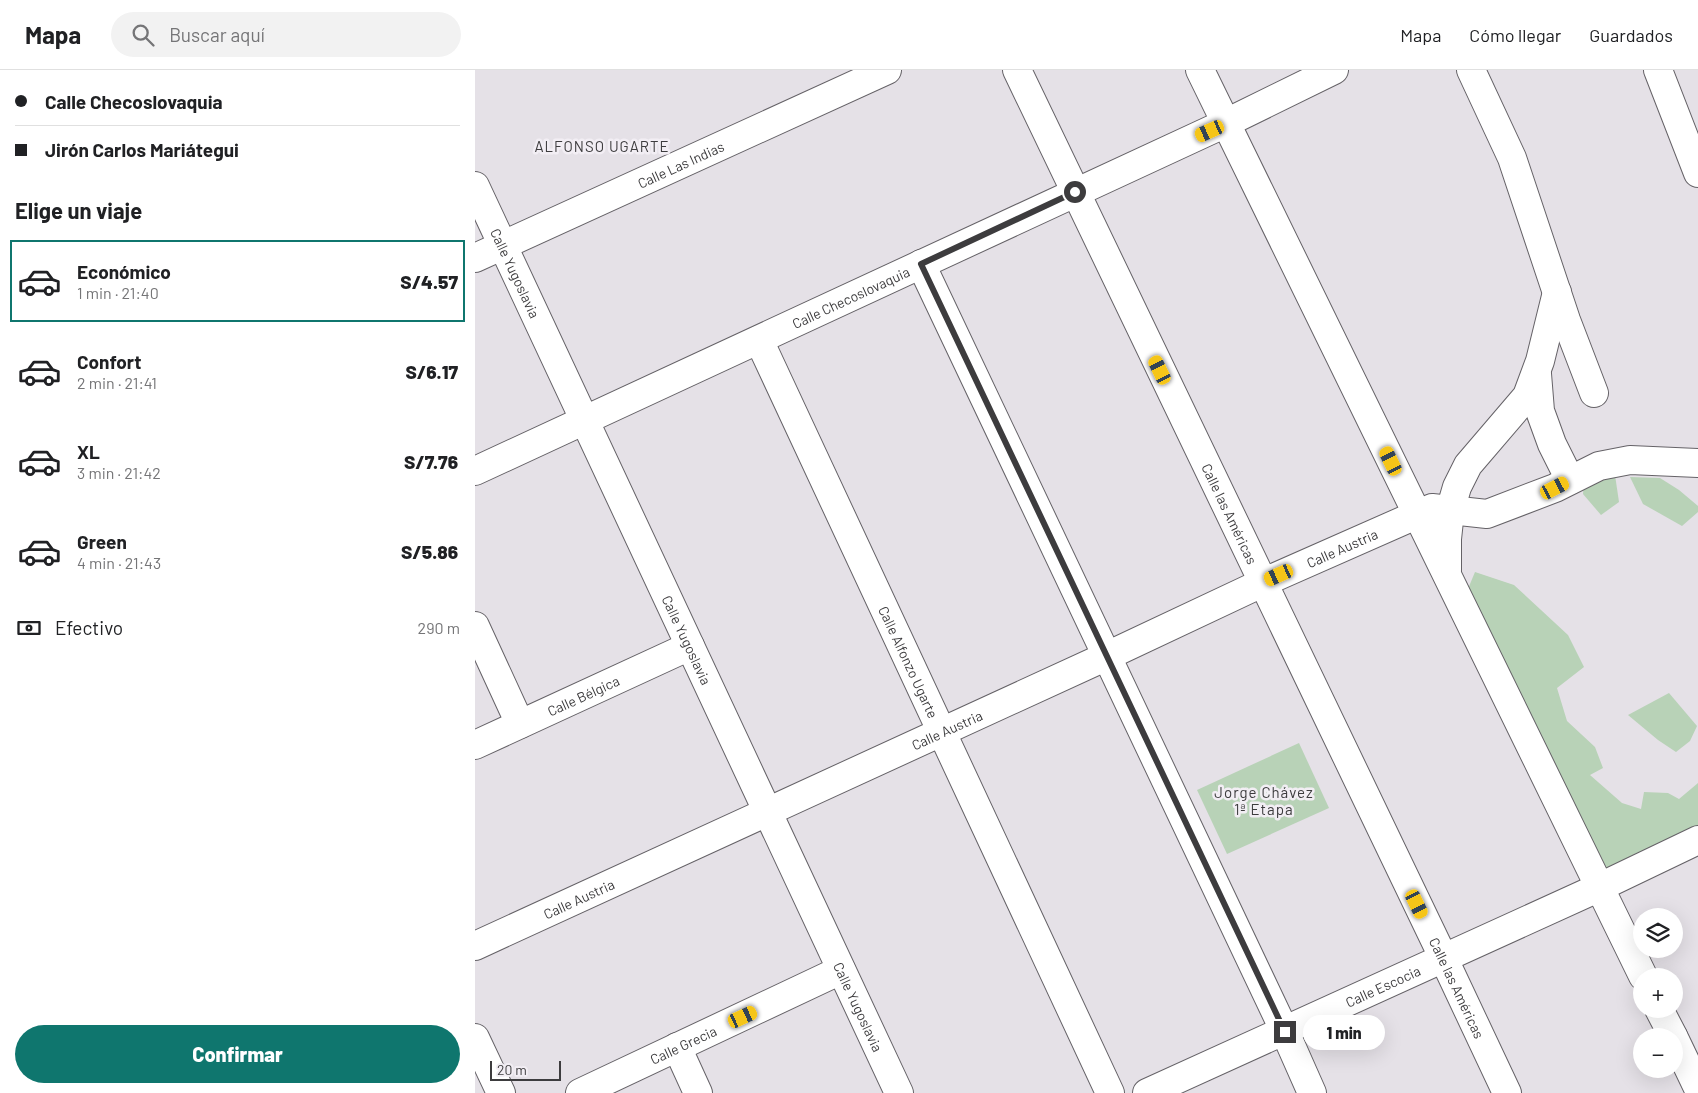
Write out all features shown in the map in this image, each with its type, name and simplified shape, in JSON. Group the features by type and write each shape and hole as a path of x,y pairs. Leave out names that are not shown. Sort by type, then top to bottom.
{"street":[{"name":"Calle Las Indias","path":"475,258 887,70"},
{"name":"Calle las Américas","path":"1017,70 1507,1093"},
{"path":"1200,70 1639,968"},
{"name":"Calle Checoslovaquia","path":"475,471 1226,123 1334,70"},
{"path":"1471,70 1512,158 1557,292 1594,393"},
{"path":"1658,70 1698,173"},
{"name":"Calle Yugoslavia","path":"475,186 899,1093"},
{"path":"921,264 1285,1032 1312,1093"},
{"path":"1447,576 1447,539 1450,511 1457,487 1468,465 1527,396 1537,370 1557,292"},
{"name":"Calle Alfonzo Ugarte","path":"759,340 1110,1093"},
{"path":"1537,370 1540,411 1552,444 1570,480"},
{"name":"Calle Austria","path":"475,946 1262,583 1432,508 1487,514 1530,498 1599,466 1630,460 1698,463"},
{"path":"475,626 520,724"},
{"name":"Calle Bélgica","path":"475,745 690,646"},
{"name":"Calle Escocia","path":"1147,1093 1285,1032 1698,840"},
{"name":"Calle Grecia","path":"580,1093 841,970"},
{"path":"475,1038 501,1093"},
{"path":"677,1048 698,1093"},
{"path":"1683,1057 1698,1088"}],"green space":[{"path":"1615,475 1619,502 1601,515 1583,494 1584,482"},
{"path":"1630,477 1660,478 1679,490 1698,506 1698,512 1682,526 1643,504"},
{"path":"1475,572 1514,585 1568,635 1584,667 1557,688 1567,721 1595,747 1603,768 1590,775 1622,803 1641,809 1644,792 1668,793 1679,799 1698,783 1698,838 1600,887 1465,596"},
{"path":"1669,693 1697,726 1690,741 1676,752 1628,715"},
{"path":"1299,743 1329,808 1227,854 1197,790"}],"district":[{"name":"ALFONSO UGARTE","path":"602,146"},
{"name":"Jorge Chávez 1ª Etapa","path":"1264,800"}],"route":[{"path":"1075,192 921,264 1285,1032"}]}
